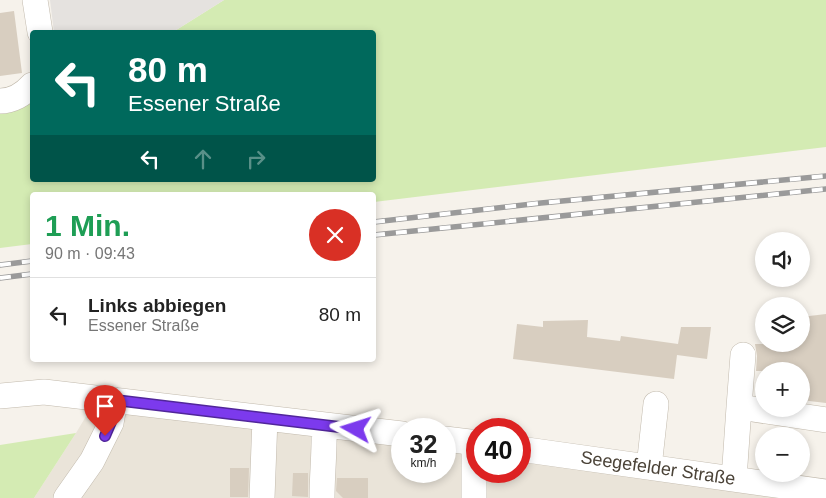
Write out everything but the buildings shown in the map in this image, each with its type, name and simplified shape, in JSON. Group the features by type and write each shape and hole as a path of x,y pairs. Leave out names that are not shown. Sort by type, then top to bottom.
{"street":[{"path":"35,0 40,30"},
{"path":"0,101 8,101 27,92 30,88"},
{"path":"734,479 744,355"},
{"path":"0,396 44,392 391,433"},
{"path":"66,498 92,461 111,422 115,400"},
{"path":"649,467 656,404"},
{"path":"740,407 826,420"},
{"path":"262,498 265,418"},
{"path":"322,498 325,446 324,425"},
{"name":"Seegefelder Straße","path":"531,451 826,492"},
{"path":"474,498 475,483"}],"shaded area":[{"path":"50,0 224,0 176,30 54,30"},
{"path":"103,388 391,424 391,483 456,483 456,444 466,456 466,483 531,483 531,442 826,498 34,498"}],"green space":[{"path":"224,0 826,0 826,147 376,202 376,192 30,192 30,244 0,248 0,113 30,99 30,182 376,182 376,30 176,30"},
{"path":"76,433 34,498 0,498 0,445"}],"railway":[{"path":"376,222 541,203 826,176"},
{"path":"376,235 826,189"},
{"path":"0,265 30,261"},
{"path":"0,278 30,274"}],"route":[{"path":"105,436 111,422 115,400 356,429"}]}
